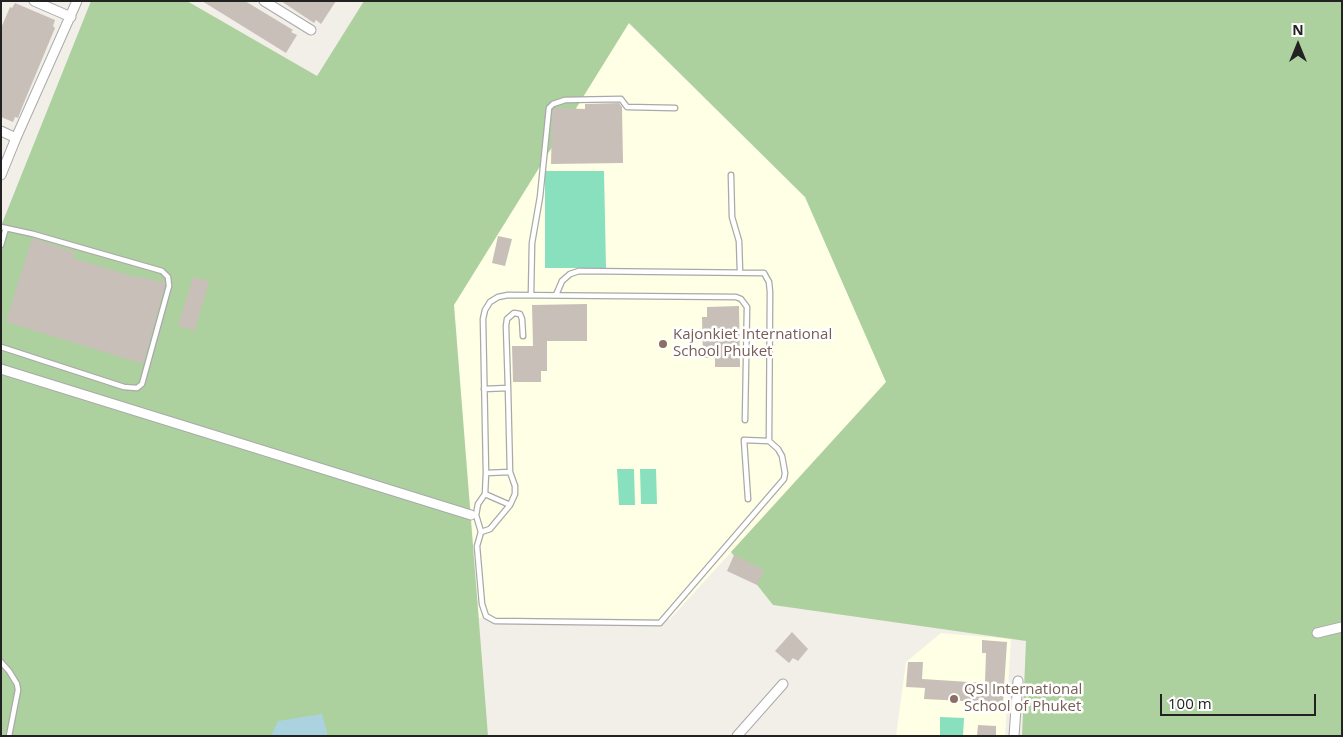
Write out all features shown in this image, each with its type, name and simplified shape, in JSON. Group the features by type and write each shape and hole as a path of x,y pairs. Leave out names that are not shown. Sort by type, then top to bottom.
{"street":[{"path":"34,1 71,17"},
{"path":"1,175 77,1"},
{"path":"264,1 311,30"},
{"path":"1,131 16,138"},
{"path":"1,369 474,515"},
{"path":"1316,633 1342,628"},
{"path":"1014,736 1018,681"},
{"path":"737,736 783,684"}],"lane":[{"path":"531,295 532,243 540,197 549,108 553,104 565,100 620,99 627,107 675,108"},
{"path":"731,175 732,217 739,241 740,272"},
{"path":"1,245 4,227 33,234 162,272 168,277 169,286 142,384 137,388 124,387 1,347"},
{"path":"556,295 562,281 570,274 580,272 764,273 769,282 769,441"},
{"path":"745,420 747,307 741,299 736,297 508,295 498,297 490,302 485,310 483,319 485,494 478,504 474,515 481,532 477,546 482,604 486,616 495,621 660,623 784,480 785,473 782,456 778,449 769,441 744,440 748,499"},
{"path":"481,532 490,529 510,505 515,494 515,486 510,472 506,326 507,319 514,313 520,314 522,319 523,336"},
{"path":"484,388 508,388"},
{"path":"486,473 510,472"},
{"path":"485,494 510,505"},
{"path":"1,662 9,670 17,684 18,690 9,736"}],"shaded area":[{"name":"Kajonkiet International School Phuket","path":"628,23 805,197 886,382 670,619 479,618 454,305"},
{"name":"QSI International School of Phuket","path":"941,633 1011,639 1005,736 896,736 906,662"}],"green space":[{"path":"91,1 187,1 317,76 364,1 1342,1 1342,736 1022,736 1026,641 773,605 731,552 886,382 805,197 629,23 454,305 488,736 1,736 1,226"},
{"path":"545,171 604,171 606,268 545,268"},
{"path":"617,469 634,469 635,505 619,505"},
{"path":"640,469 656,469 657,504 641,504"},
{"path":"940,717 964,718 963,736 940,736"}],"water":[{"path":"322,714 327,736 271,736 278,721"}],"building":[{"path":"202,1 245,1 293,30 291,32 297,35 286,53"},
{"path":"281,1 336,1 321,24 316,20 314,23"},
{"path":"15,3 55,20 53,26 55,28 18,118 15,117 13,122 1,117 1,28 10,7 12,8"},
{"path":"619,103 622,107 623,163 551,164 552,117 554,108 585,109 585,104"},
{"path":"498,236 512,239 505,266 492,263"},
{"path":"32,238 75,252 73,258 138,278 138,276 160,282 161,280 164,281 165,286 143,364 6,322"},
{"path":"193,277 209,281 195,331 178,326"},
{"path":"587,304 587,341 547,341 547,371 541,371 541,382 513,382 512,346 533,346 532,305"},
{"path":"739,306 740,367 715,367 715,358 703,358 702,317 707,317 707,307"},
{"path":"734,555 764,570 757,585 727,571"},
{"path":"792,632 808,649 798,661 793,658 789,663 775,651"},
{"path":"982,640 1007,642 1003,703 924,699 925,688 906,687 908,662 923,662 922,679 985,683 986,653 982,653"},
{"path":"978,725 996,726 996,736 977,736"}],"place":[{"name":"Kajonkiet International School Phuket","path":"663,344"},
{"name":"QSI International School of Phuket","path":"954,699"}]}
